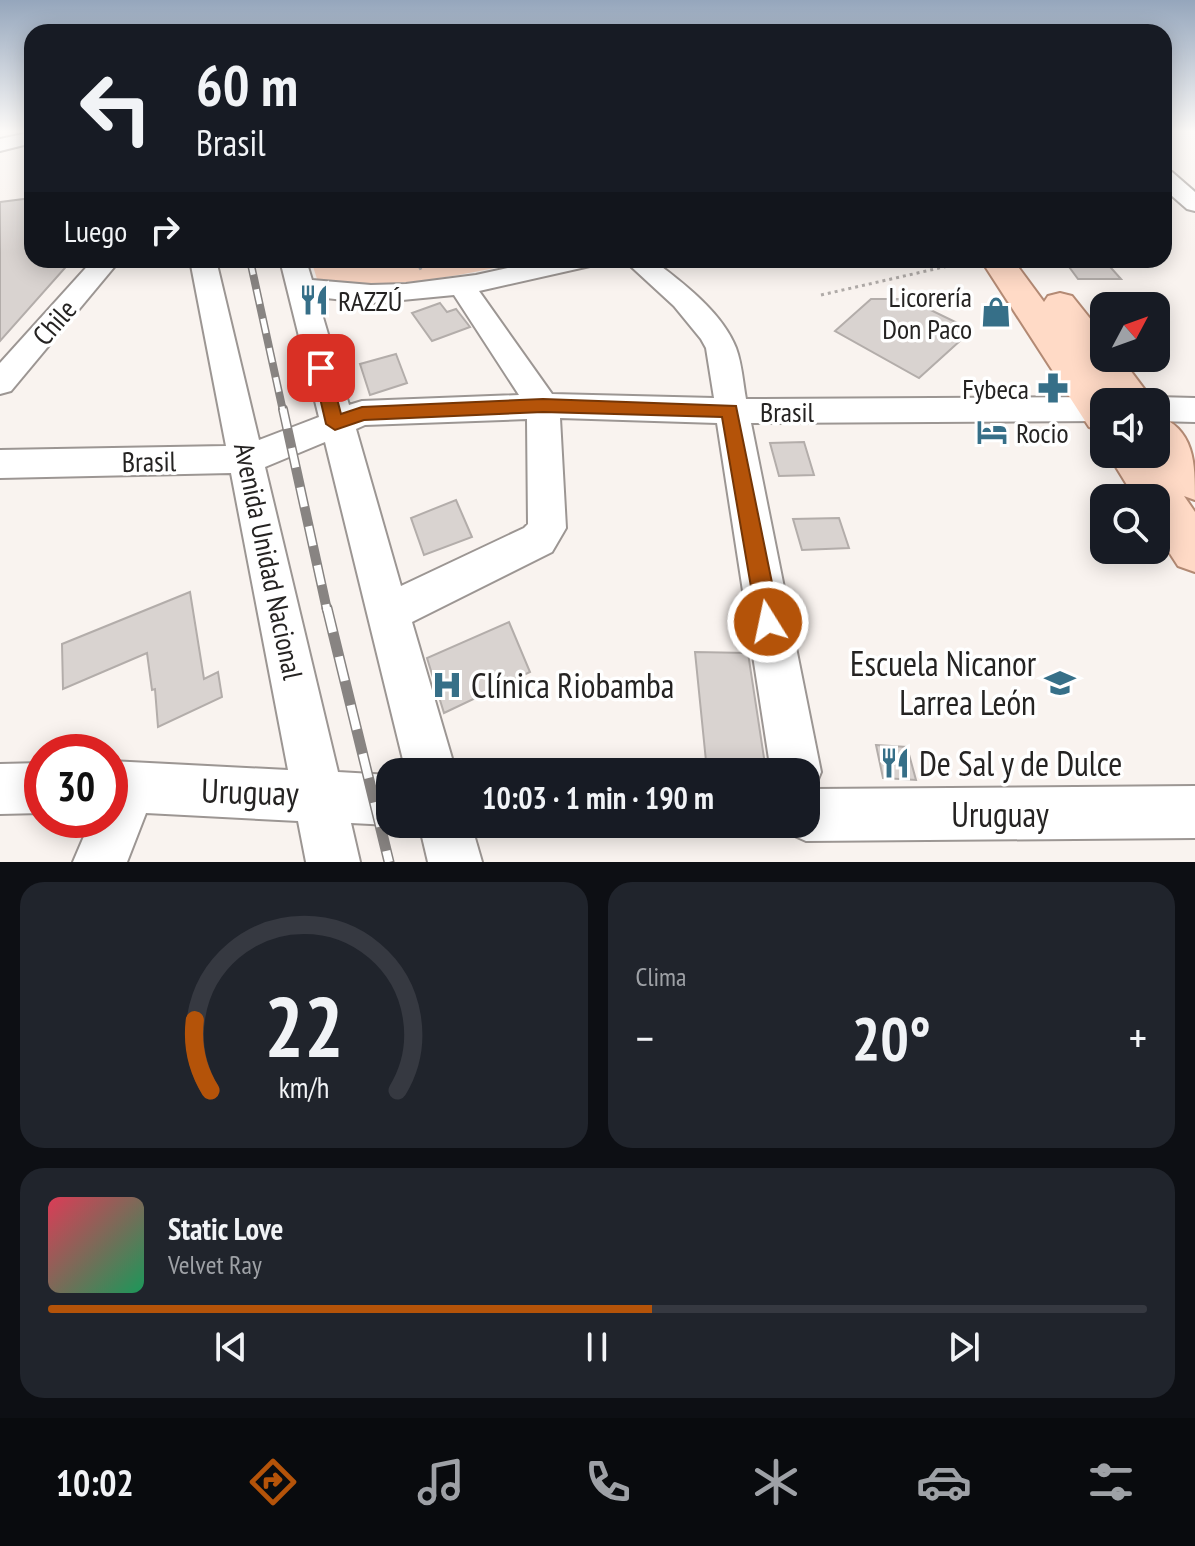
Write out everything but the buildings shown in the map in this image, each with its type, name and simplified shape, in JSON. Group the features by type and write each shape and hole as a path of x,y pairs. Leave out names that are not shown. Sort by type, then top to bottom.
{"main road":[{"path":"1003,268 1094,388"},
{"path":"1031,268 1098,388"},
{"path":"1170,449 1195,482"},
{"path":"1139,468 1195,551"}],"street":[{"path":"1172,184 1195,204"},
{"name":"Chile","path":"0,383 100,268"},
{"name":"Avenida Unidad Nacional","path":"205,268 333,862"},
{"path":"297,273 322,291 422,293 544,268"},
{"path":"647,268 706,322 721,348 793,758"},
{"path":"297,273 427,758"},
{"path":"386,614 538,540 547,528 543,406 462,286"},
{"name":"Brasil","path":"0,464 248,459 362,413 543,406 730,411 1090,409"},
{"path":"1170,409 1195,410"},
{"name":"Uruguay","path":"128,786 376,799"},
{"path":"0,789 24,788"},
{"name":"Uruguay","path":"820,815 1195,812"},
{"path":"100,862 106,838"},
{"path":"449,838 455,862"}],"path":[{"path":"412,272 420,268"},
{"path":"821,295 941,268"}],"shaded area":[{"path":"314,268 495,268 399,283 344,283 317,279"}],"railway":[{"path":"252,268 283,411"},
{"path":"283,409 327,610"},
{"path":"327,608 389,862"}],"place":[{"name":"RAZZÚ","path":"314,300"},
{"name":"Licorería Don Paco","path":"996,312"},
{"name":"Fybeca","path":"1053,388"},
{"name":"Rocio","path":"992,432"},
{"name":"Escuela Nicanor Larrea León","path":"1060,683"},
{"name":"Clínica Riobamba","path":"447,685"},
{"name":"De Sal y de Dulce","path":"895,763"}],"route":[{"path":"321,368 335,424 362,413 543,406 730,411 768,622"}]}
